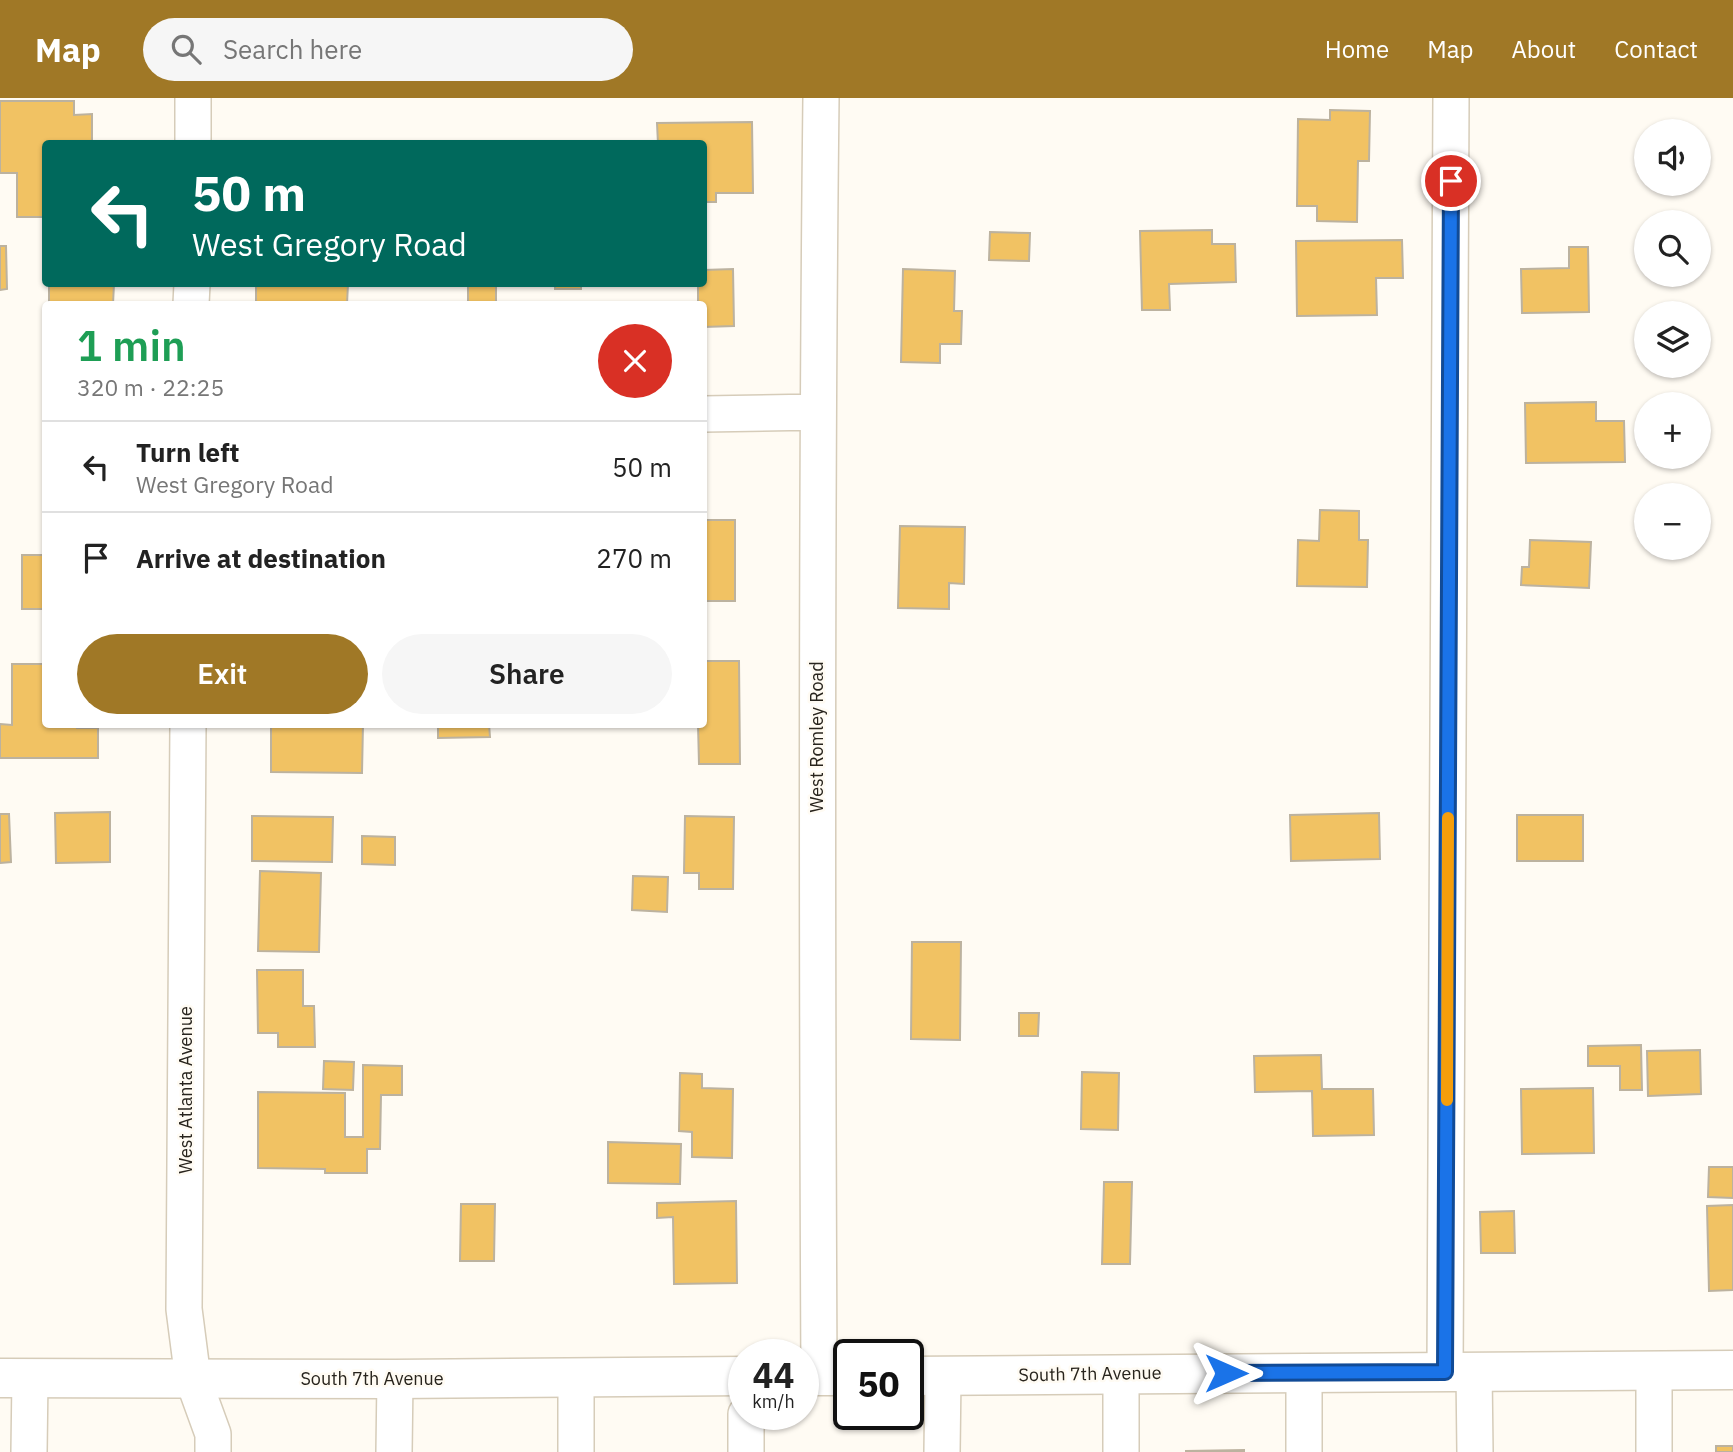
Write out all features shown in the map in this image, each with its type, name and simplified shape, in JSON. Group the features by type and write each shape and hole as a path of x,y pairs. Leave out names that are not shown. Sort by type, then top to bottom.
{"main road":[{"name":"South 7th Avenue","path":"926,1376 1733,1370"},
{"name":"South 7th Avenue","path":"15,1378 728,1376"}],"street":[{"path":"192,140 193,98"},
{"name":"West Romley Road","path":"821,98 817,1030 824,1376"},
{"path":"1451,98 1460,1371 1475,1452"},
{"path":"707,414 818,412"},
{"name":"West Atlanta Avenue","path":"188,728 184,1309 193,1379 213,1434 213,1452"},
{"path":"1654,1370 1654,1452"},
{"path":"1304,1373 1304,1452"},
{"path":"1121,1374 1121,1452"},
{"path":"926,1376 943,1452"},
{"path":"15,1378 29,1452"},
{"path":"576,1378 576,1452"},
{"path":"394,1452 395,1379"},
{"path":"746,1430 746,1452"}],"building":[{"path":"0,101 74,101 74,115 92,114 92,140 42,140 42,217 17,217 17,173 0,173"},
{"path":"1330,110 1370,111 1369,161 1358,161 1357,222 1317,221 1317,206 1297,206 1298,119 1330,120"},
{"path":"752,122 753,193 716,193 716,202 707,202 707,140 658,140 657,123"},
{"path":"1212,230 1212,244 1235,244 1236,282 1169,284 1170,310 1142,310 1140,231"},
{"path":"990,232 1030,233 1029,261 989,260"},
{"path":"1402,240 1403,278 1376,278 1377,315 1297,316 1296,241"},
{"path":"0,246 6,246 7,289 0,290"},
{"path":"1569,247 1588,247 1589,312 1522,313 1521,269 1569,268"},
{"path":"733,269 734,326 707,327 707,301 698,301 698,287 707,287 707,270"},
{"path":"903,269 955,271 954,311 962,311 961,344 940,344 940,363 901,362"},
{"path":"49,287 114,287 113,301 49,301"},
{"path":"256,287 348,287 347,301 256,301"},
{"path":"468,287 496,287 496,301 468,301"},
{"path":"555,287 581,287 581,289"},
{"path":"1596,402 1596,421 1624,421 1625,462 1526,463 1525,403"},
{"path":"1320,510 1359,511 1359,540 1368,540 1367,587 1297,586 1298,540 1319,541"},
{"path":"707,520 735,520 735,601 707,601"},
{"path":"900,526 965,527 964,584 949,583 949,609 898,608"},
{"path":"1530,540 1591,542 1589,588 1521,585 1522,567 1529,567"},
{"path":"22,555 42,555 42,609 22,609"},
{"path":"707,661 739,661 740,764 699,764 698,728 707,728"},
{"path":"12,664 42,664 42,728 98,728 98,758 0,758 0,724 12,725"},
{"path":"271,728 363,728 362,773 271,772"},
{"path":"438,728 489,728 490,737 438,738"},
{"path":"110,812 110,862 56,863 55,813"},
{"path":"1379,813 1380,859 1291,861 1290,815"},
{"path":"0,814 9,814 11,862 0,863"},
{"path":"1517,815 1583,815 1583,861 1517,861"},
{"path":"252,816 333,817 332,862 252,861"},
{"path":"685,816 734,817 733,889 699,889 699,873 684,873"},
{"path":"362,836 395,837 395,865 362,864"},
{"path":"260,871 321,873 319,952 258,951"},
{"path":"633,876 668,877 667,912 632,910"},
{"path":"912,942 961,942 960,1040 911,1039"},
{"path":"257,970 303,970 303,1006 314,1006 315,1047 278,1047 278,1033 258,1033"},
{"path":"1019,1013 1039,1013 1038,1036 1019,1036"},
{"path":"1641,1045 1642,1090 1620,1090 1620,1066 1588,1066 1588,1046"},
{"path":"1700,1050 1701,1094 1648,1096 1647,1051"},
{"path":"1321,1055 1322,1089 1373,1089 1374,1135 1313,1136 1312,1091 1255,1092 1254,1056"},
{"path":"324,1061 354,1062 353,1090 323,1089"},
{"path":"363,1065 402,1066 402,1095 381,1095 380,1149 367,1149 367,1173 258,1168 258,1092 345,1093 345,1137 363,1137"},
{"path":"1082,1072 1119,1073 1118,1130 1081,1129"},
{"path":"680,1073 702,1074 702,1088 733,1089 732,1158 692,1157 692,1132 679,1131"},
{"path":"1593,1088 1594,1153 1522,1154 1521,1089"},
{"path":"608,1142 681,1144 680,1184 608,1183"},
{"path":"1709,1167 1733,1167 1733,1198 1708,1197"},
{"path":"1104,1182 1132,1182 1130,1264 1102,1264"},
{"path":"736,1201 737,1283 674,1284 673,1217 657,1218 657,1203"},
{"path":"461,1204 495,1204 494,1261 460,1261"},
{"path":"1733,1205 1733,1290 1709,1291 1707,1206"},
{"path":"1514,1211 1515,1253 1481,1253 1480,1212"},
{"path":"1716,1446 1733,1446 1733,1452 1716,1452"},
{"path":"1186,1451 1244,1452 1186,1452"}],"slow traffic":[{"path":"1447,1100 1448,818"}],"route":[{"path":"1226,1373 1445,1372 1451,181"}]}
